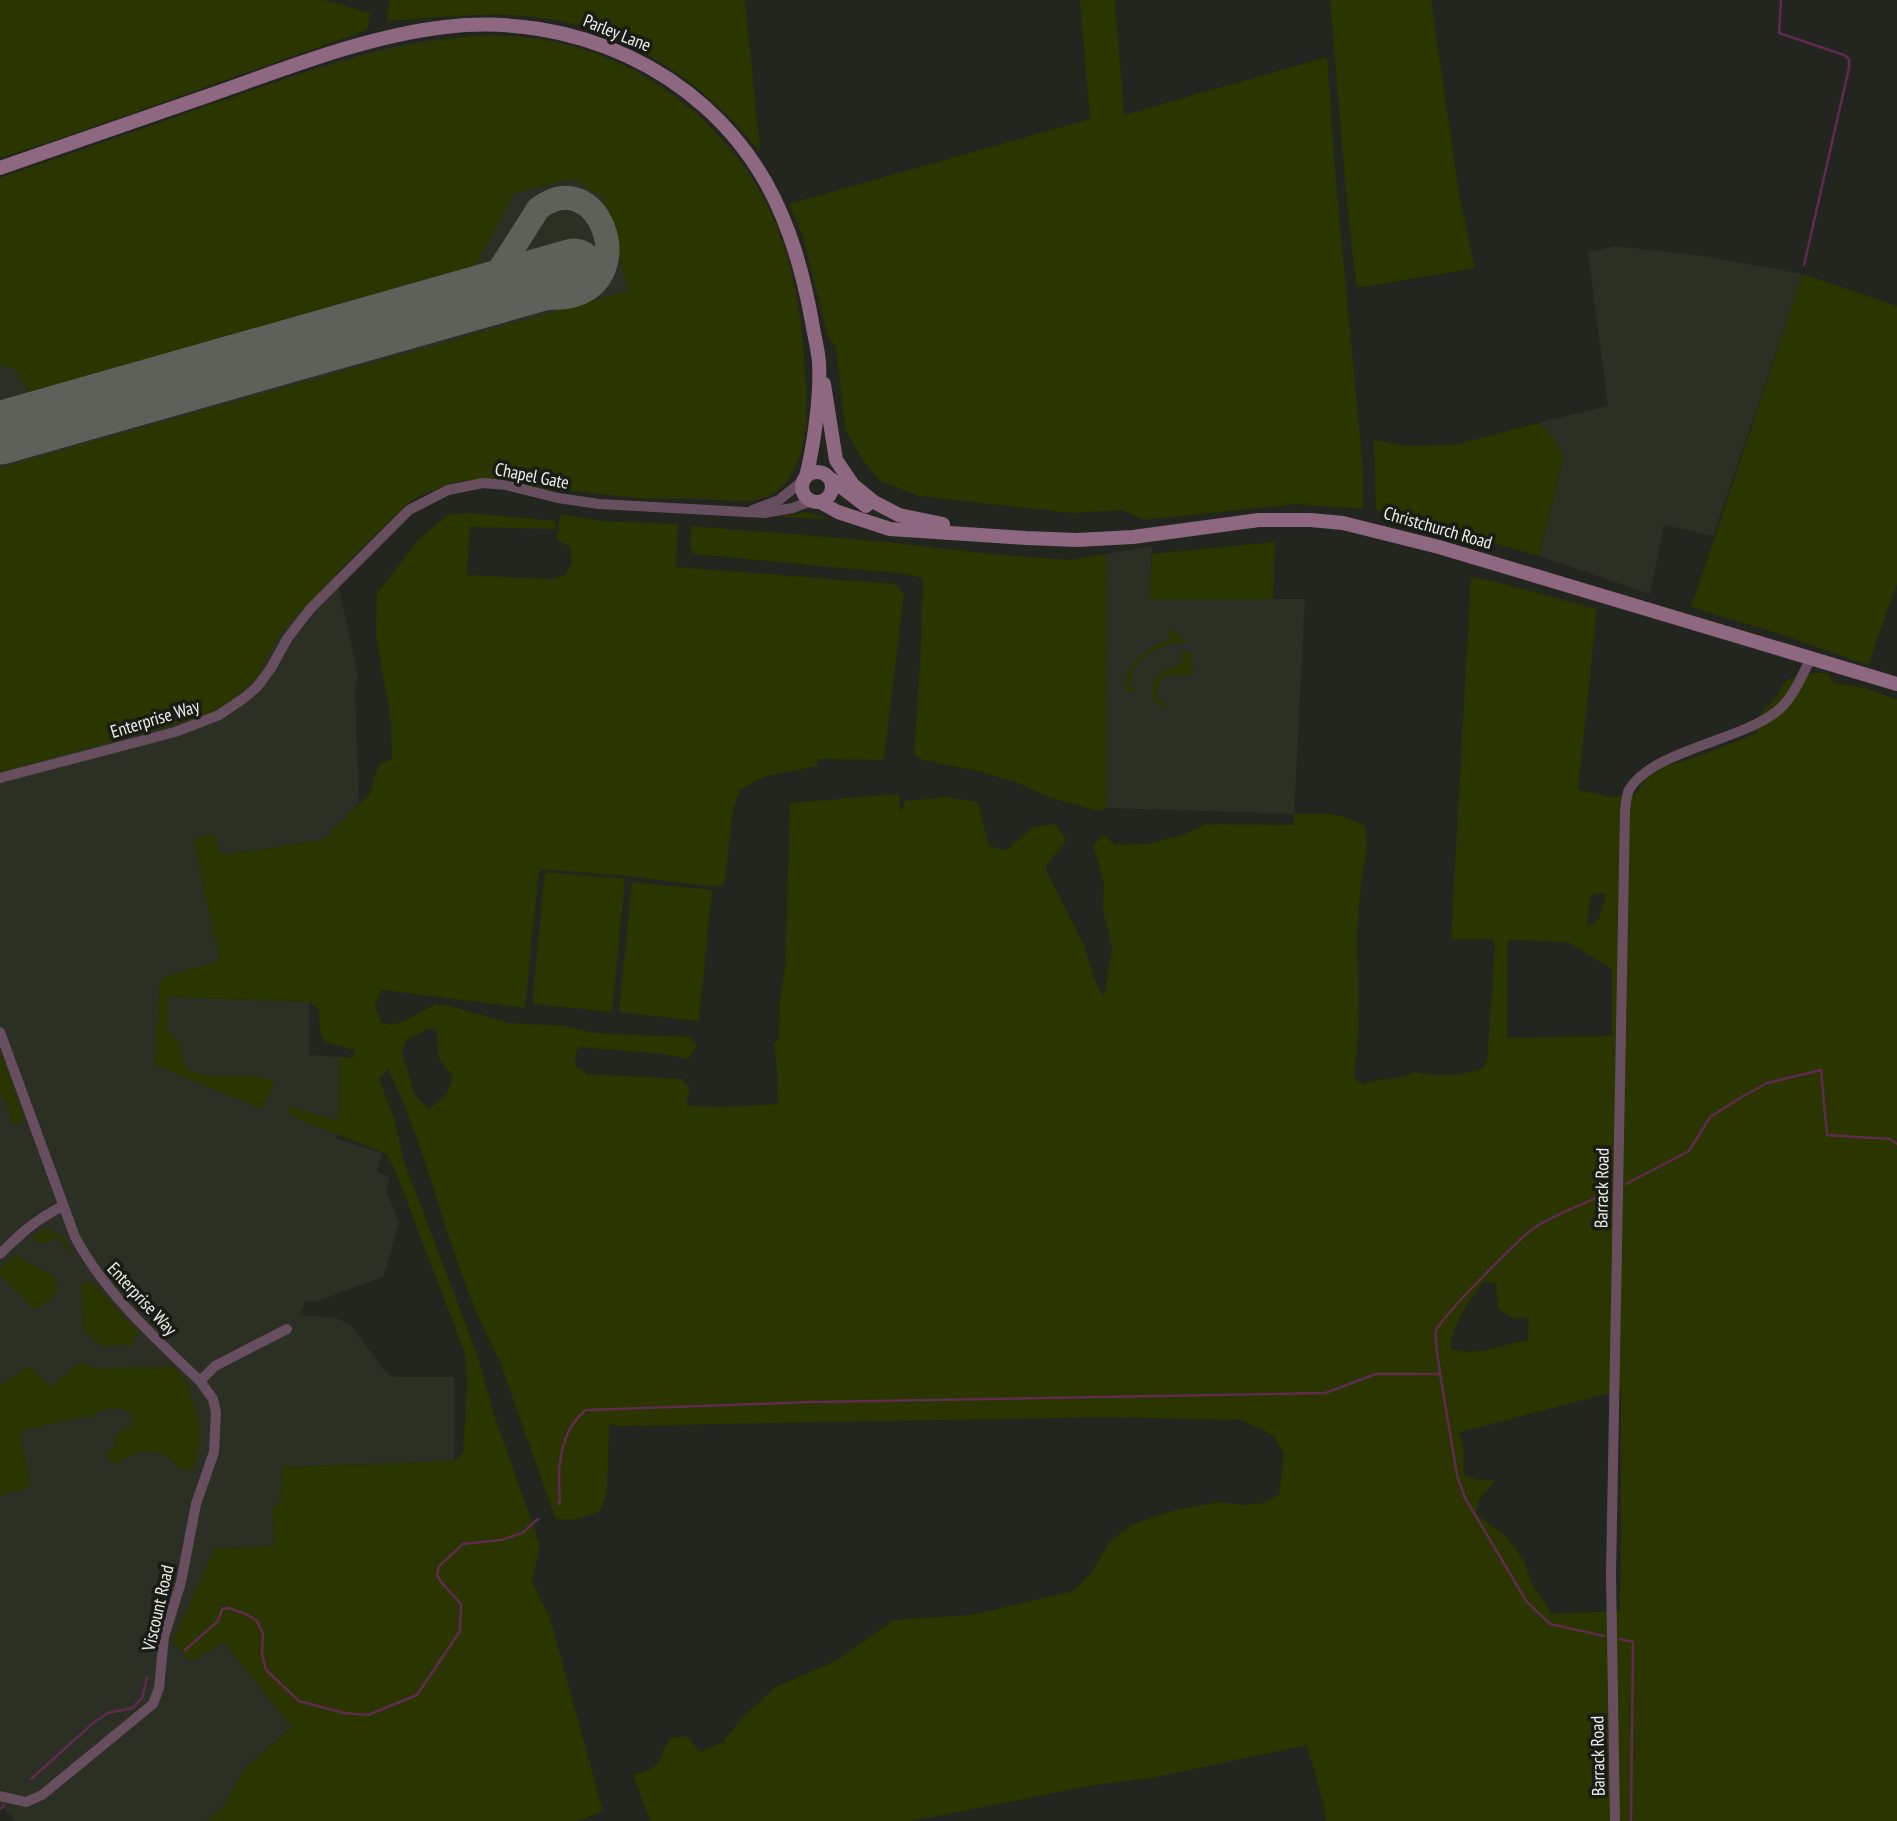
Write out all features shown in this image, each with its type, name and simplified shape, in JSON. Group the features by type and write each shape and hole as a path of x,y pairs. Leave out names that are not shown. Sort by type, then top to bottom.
{"main road":[{"name":"Parley Lane","path":"0,168 377,40 446,27 480,25 515,26 576,36 636,60 661,74 704,106 741,145 757,167 786,223 805,284 819,362 812,447 805,478"},
{"path":"819,362 835,460 853,485 874,502 898,515 953,526 975,534"},
{"name":"Parley Lane","path":"818,390 830,478"},
{"path":"819,472 830,478 833,484 831,494 815,502 803,493 805,478 819,472"},
{"name":"Christchurch Road","path":"830,478 863,504 889,518 954,532"},
{"name":"Christchurch Road","path":"815,502 890,529 1077,540 1133,537 1259,520 1343,523 1464,555 1897,684"}],"street":[{"name":"Chapel Gate","path":"749,512 779,500 805,478"},
{"name":"Chapel Gate","path":"342,577 409,510 433,495 464,486 483,483 506,485 558,498 599,504 749,512 774,512 815,502"},
{"name":"Enterprise Way","path":"0,778 175,732 219,715 257,687 302,619 342,577"},
{"name":"Barrack Road","path":"1615,1821 1611,1574 1625,811 1628,792 1637,779 1653,767 1740,731 1775,712 1792,695 1811,659"},
{"name":"Enterprise Way","path":"0,1032 63,1206 88,1261 106,1285 200,1381"},
{"path":"0,1254 26,1228 63,1206"},
{"path":"200,1381 215,1366 286,1329"},
{"name":"Viscount Road","path":"0,1796 26,1802 42,1795 153,1704 159,1688 164,1637 181,1583 196,1504 214,1452 216,1412 213,1399 200,1381"}],"shaded area":[{"path":"489,35 543,39 580,48 630,68 663,87 701,118 731,149 750,174 777,226 789,260 801,322 806,382 806,427 801,451 787,481 770,496 752,501 641,498 565,492 485,479 455,482 421,495 407,504 336,574 358,675 355,690 359,803 323,840 221,855 194,839 221,962 167,976 168,997 309,1002 309,1055 340,1057 337,1139 382,1153 377,1172 390,1177 386,1189 399,1223 383,1277 315,1302 305,1301 300,1315 336,1318 351,1325 383,1369 393,1377 454,1377 454,1461 282,1467 280,1501 272,1509 274,1546 224,1641 292,1727 244,1769 223,1807 207,1821 16,1821 0,1805 0,178 323,66 423,41"},
{"path":"1615,246 1705,256 1803,274 1713,536 1664,525 1650,594 1539,556 1564,457 1537,423 1608,406 1588,253"},
{"path":"1152,546 1149,599 1305,599 1294,814 1107,808 1106,554"}],"green space":[{"path":"0,0 325,0 370,13 367,30 0,158"},
{"path":"390,0 745,0 760,152 713,101 686,79 625,43 560,21 525,16 473,15 386,21"},
{"path":"1080,0 1115,0 1124,115 1327,57 1363,470 1363,509 1296,504 1144,520 1122,510 1072,513 919,496 881,481 864,462 845,429 836,347 828,337 803,237 789,204 1090,119"},
{"path":"1330,0 1431,0 1459,193 1475,268 1364,287 1356,286"},
{"path":"489,35 560,43 619,63 684,103 712,128 737,157 758,188 775,223 788,259 798,308 803,341 806,419 802,448 791,475 783,486 771,495 745,501 639,498 565,492 485,479 455,482 421,495 407,504 361,548 292,620 279,636 257,677 234,699 214,711 188,721 0,772 0,468 628,291 603,197 573,179 514,193 476,265 29,392 15,369 0,365 0,178 320,68 420,43"},
{"path":"1803,274 1897,306 1897,584 1868,665 1691,607"},
{"path":"1537,423 1549,432 1564,457 1539,556 1376,510 1374,440 1405,446 1455,445"},
{"path":"806,512 831,519 777,517"},
{"path":"470,513 555,521 556,529 470,527 467,575 553,579 565,575 572,561 570,547 557,540 560,514 600,521 678,524 676,567 894,584 904,593 884,760 818,759 817,766 766,776 740,790 733,809 725,882 717,887 539,869 525,1008 382,990 375,1006 381,1022 390,1025 405,1021 436,1004 509,1023 566,1026 588,1032 612,1034 689,1037 697,1046 688,1059 664,1054 579,1047 575,1054 576,1066 587,1074 682,1079 690,1088 686,1105 718,1107 777,1104 778,1078 774,1044 779,1038 780,1001 785,969 790,803 898,794 901,813 905,801 947,797 978,802 989,846 1007,850 1033,827 1056,824 1066,840 1045,868 1084,945 1095,981 1104,997 1112,948 1103,911 1104,883 1093,845 1104,835 1115,845 1147,844 1185,834 1206,824 1294,825 1294,814 1331,814 1356,821 1365,826 1367,850 1362,873 1357,931 1359,1030 1354,1078 1363,1084 1404,1077 1414,1072 1458,1075 1481,1069 1487,1062 1495,946 1492,939 1451,939 1471,577 1597,609 1578,790 1613,797 1636,793 1647,777 1665,766 1691,759 1757,733 1759,717 1784,684 1800,676 1828,673 1834,683 1865,688 1897,699 1897,1821 1326,1821 1307,1745 1151,1778 1101,1784 911,1821 650,1821 633,1775 655,1766 671,1738 686,1736 701,1752 723,1742 741,1719 774,1688 837,1660 894,1620 971,1615 1074,1591 1091,1573 1110,1541 1133,1524 1176,1510 1220,1502 1245,1505 1264,1503 1279,1495 1284,1454 1274,1436 1241,1420 1104,1417 618,1426 614,1423 609,1426 607,1491 601,1510 567,1520 555,1518 500,1362 468,1291 418,1142 388,1069 379,1079 395,1121 403,1158 477,1354 494,1414 540,1545 532,1581 550,1618 603,1811 577,1821 207,1821 223,1807 244,1769 292,1727 224,1642 190,1662 173,1640 215,1548 274,1546 272,1509 280,1501 282,1467 455,1461 463,1453 467,1385 465,1354 394,1168 385,1153 293,1117 288,1110 289,1107 296,1108 338,1118 340,1057 353,1058 355,1050 324,1042 320,1031 319,1009 309,1002 168,997 167,1030 179,1043 187,1070 210,1075 253,1076 275,1082 262,1109 155,1065 160,980 220,961 193,839 214,833 221,855 323,840 370,793 379,764 392,759 391,721 376,636 377,593 420,538 449,514","holes":["1606,893 1599,919 1589,926 1587,924 1591,895","1508,940 1568,942 1612,969 1612,1036 1507,1038","436,1028 439,1059 453,1076 447,1094 429,1109 415,1095 402,1052 407,1040 428,1029","1484,1281 1496,1283 1498,1309 1514,1318 1529,1318 1528,1341 1472,1352 1451,1349 1454,1331","1621,1390 1619,1611 1550,1614 1532,1584 1524,1560 1506,1536 1476,1514 1479,1499 1496,1480 1478,1480 1464,1475 1463,1443 1458,1433"]},
{"path":"691,526 1070,560 1106,554 1107,808 1097,811 1046,796 1018,783 978,771 923,760 914,755 923,578 907,574 694,554 690,547"},
{"path":"1275,542 1273,599 1149,599 1152,554"},
{"path":"1171,629 1183,642 1180,646 1177,641 1145,657 1134,670 1131,679 1131,689 1137,690 1135,693 1126,691 1126,681 1133,665 1146,652 1170,639 1168,632"},
{"path":"1190,653 1193,670 1191,674 1164,675 1157,687 1157,694 1166,704 1166,708 1156,703 1153,695 1154,681 1161,672 1183,663 1181,655"},
{"path":"545,872 625,879 612,1012 532,1004"},
{"path":"632,882 712,890 699,1021 619,1012"},
{"path":"0,1051 23,1115 21,1122 15,1126 0,1090"},
{"path":"45,1229 58,1235 73,1252 57,1238 42,1244 31,1238"},
{"path":"15,1255 56,1278 57,1293 39,1308 33,1308 0,1275 0,1269"},
{"path":"87,1282 94,1284 139,1333 134,1338 133,1345 101,1346 83,1329 81,1286"},
{"path":"78,1363 98,1368 174,1367 188,1384 200,1428 200,1443 193,1470 179,1469 170,1459 152,1452 132,1455 120,1462 111,1462 107,1453 115,1447 114,1437 132,1424 133,1418 123,1408 98,1410 94,1418 87,1416 24,1430 20,1434 31,1487 0,1495 0,1385 29,1366 51,1387"}],"waterway":[{"path":"1781,0 1779,33 1849,59 1804,265"},
{"path":"1626,1184 1689,1151 1710,1117 1740,1098 1767,1083 1821,1070 1827,1135 1890,1139 1897,1144"},
{"path":"558,1504 560,1464 565,1440 570,1429 586,1410 813,1402 1325,1393 1376,1374 1440,1374 1436,1331 1467,1294 1537,1226 1611,1191"},
{"path":"1440,1374 1457,1475 1465,1498 1527,1602 1550,1624 1604,1636"},
{"path":"185,1650 218,1621 222,1609 229,1608 257,1621 263,1633 262,1653 266,1670 299,1701 344,1713 368,1715 417,1695 460,1631 461,1604 441,1582 437,1575 439,1566 463,1544 501,1540 522,1533 538,1519"},
{"path":"1620,1639 1633,1642 1631,1821"},
{"path":"31,1779 92,1724 108,1713 132,1708 142,1698 147,1678"},
{"path":"0,1809 4,1805"}],"taxiway":[{"path":"472,298 489,286 538,209 559,199 578,200 593,211 603,228 607,248 604,268 592,285 564,297 485,294"}],"runway":[{"path":"0,433 574,270"}]}
